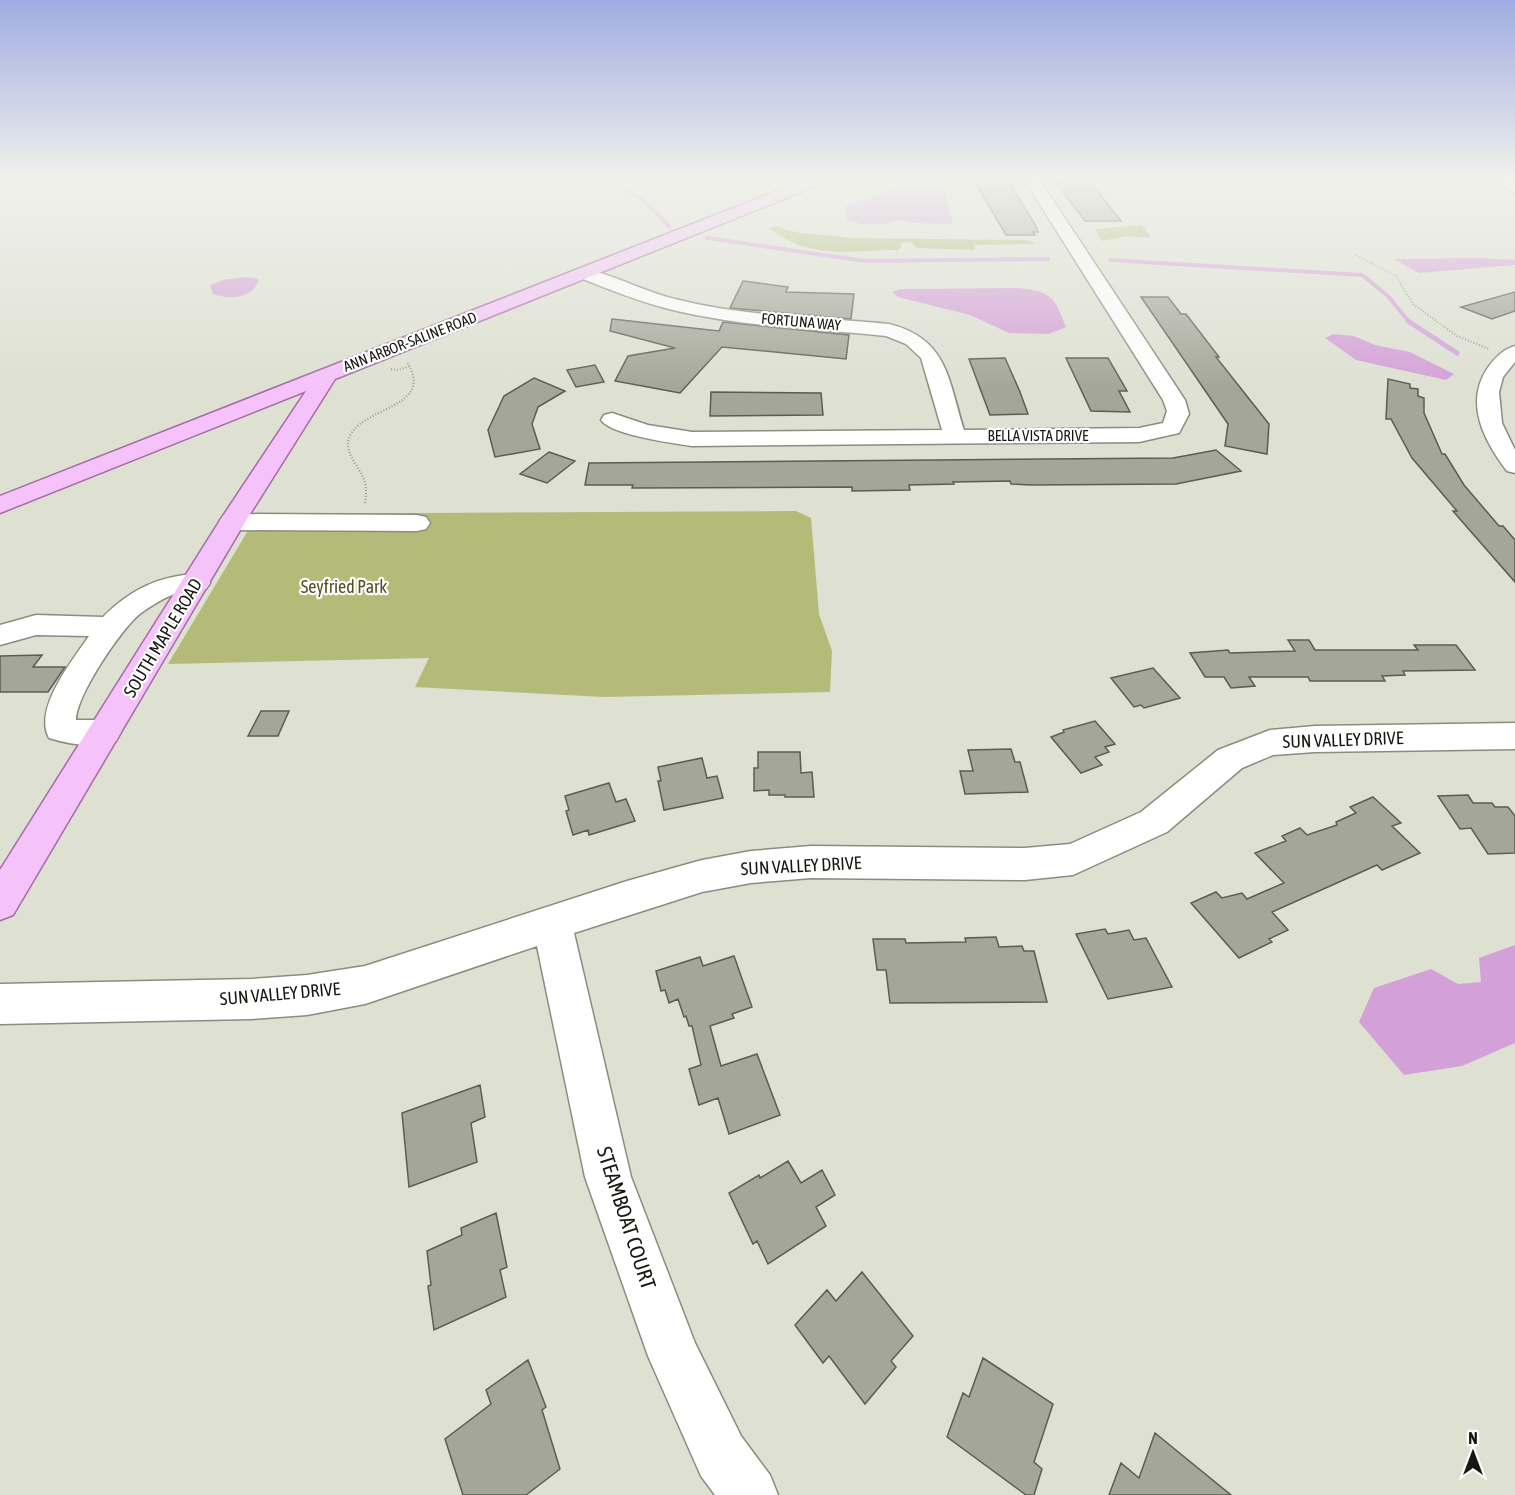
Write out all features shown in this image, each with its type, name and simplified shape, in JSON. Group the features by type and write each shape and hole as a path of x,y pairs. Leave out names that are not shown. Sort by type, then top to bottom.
{"main road":[{"name":"ANN ARBOR-SALINE ROAD","path":"0,505 645,249"},
{"name":"SOUTH MAPLE ROAD","path":"0,903 232,522 328,374"}],"street":[{"name":"BELLA VISTA DRIVE","path":"612,420 656,433 692,439 1139,435 1172,428 1178,418 1179,409 1076,249"},
{"name":"FORTUNA WAY","path":"584,273 652,299 693,309 736,316 889,330 911,337 925,348 931,358 956,436"},
{"path":"1508,358 1492,375 1487,396 1489,422 1506,455 1515,466"},
{"path":"232,522 417,523"},
{"path":"105,732 72,732 60,729 60,714 74,683 110,627 130,608 173,584 196,584"},
{"path":"0,634 36,625 110,627"},
{"name":"SUN VALLEY DRIVE","path":"0,1004 307,995 365,985 702,876 751,867 811,862 1025,864 1073,859 1154,822 1230,759 1270,743 1316,739 1515,736"},
{"name":"STEAMBOAT COURT","path":"552,923 608,1177 674,1356 722,1456 750,1495"}],"path":[{"path":"1356,255 1396,276 1413,304 1457,336 1508,358"},
{"path":"363,509 368,496 366,479 351,458 346,439 359,423 408,396 414,380 407,362"},
{"path":"391,368 398,370 410,366"}],"green space":[{"path":"815,249 899,249 846,252"},
{"name":"Seyfried Park","path":"796,511 811,518 819,614 832,651 830,692 604,697 415,687 429,658 168,664 258,514"}],"shaded area":[{"path":"1394,259 1515,260 1515,265 1419,273"},
{"path":"244,277 259,279 252,291 233,297 213,294 210,285 223,280"},
{"path":"1019,288 1046,294 1051,298 1066,327 1049,334 1009,333 970,315 898,297 892,292 901,289"},
{"path":"1333,334 1354,336 1375,345 1410,352 1454,374 1446,380 1356,360 1325,338"},
{"path":"1515,945 1515,1043 1462,1066 1404,1075 1359,1022 1374,988 1431,969 1458,984 1481,982 1479,958"}],"building":[{"path":"743,281 788,287 786,292 854,294 851,319 730,308"},
{"path":"1515,292 1515,311 1492,319 1461,307"},
{"path":"1141,297 1168,297 1181,314 1186,314 1219,357 1216,357 1269,424 1267,454 1225,446 1228,424"},
{"path":"612,319 719,331 723,322 849,335 846,359 722,347 680,393 615,381 628,356 675,348 610,331"},
{"path":"1005,358 1028,414 990,415 969,359"},
{"path":"1066,358 1108,358 1127,391 1119,391 1130,412 1091,411"},
{"path":"595,365 604,382 576,387 567,370"},
{"path":"534,378 565,391 538,407 532,424 540,449 495,457 488,430 504,396"},
{"path":"1388,379 1410,384 1410,388 1418,389 1418,396 1424,398 1424,413 1442,454 1445,454 1464,485 1499,526 1503,526 1515,540 1515,582 1453,511 1457,511 1412,458 1391,419 1386,419"},
{"path":"711,392 821,393 823,415 710,416"},
{"path":"1216,450 1241,471 1176,484 1031,485 1011,484 1010,481 953,482 954,484 909,485 910,490 852,491 852,487 632,488 633,485 585,485 589,463 1173,458"},
{"path":"549,452 575,461 547,483 520,474"},
{"path":"1288,640 1309,640 1315,650 1418,650 1414,645 1456,645 1475,670 1403,671 1405,675 1382,676 1385,681 1310,681 1308,677 1249,677 1255,686 1231,688 1224,677 1205,677 1190,653 1228,650 1230,653 1295,651"},
{"path":"42,655 33,667 65,667 48,692 0,692 0,656"},
{"path":"1153,668 1180,698 1144,708 1141,705 1134,707 1111,678"},
{"path":"261,711 289,711 278,736 248,736"},
{"path":"1095,721 1115,744 1105,747 1109,752 1095,757 1102,765 1081,773 1051,737 1064,732 1063,730"},
{"path":"1011,749 1015,762 1020,762 1028,792 965,794 960,771 973,771 968,750"},
{"path":"758,752 800,752 801,773 812,772 814,797 785,797 785,795 769,795 769,790 754,791 754,768 758,768"},
{"path":"702,758 707,778 717,776 723,798 664,810 658,781 661,781 658,767"},
{"path":"609,783 616,802 626,799 635,821 589,835 588,830 573,835 566,811 569,810 565,796"},
{"path":"1468,795 1473,803 1492,803 1495,807 1508,807 1515,816 1515,853 1488,854 1471,828 1460,829 1438,796"},
{"path":"1373,797 1401,823 1392,826 1420,853 1382,870 1377,865 1272,912 1288,930 1269,939 1272,942 1239,958 1191,903 1216,892 1222,898 1242,893 1247,899 1284,883 1255,853 1286,841 1282,836 1300,828 1307,835 1337,825 1336,822 1356,813 1350,807"},
{"path":"1105,929 1108,934 1129,930 1134,940 1146,938 1172,987 1108,999 1076,934"},
{"path":"996,937 999,947 1022,946 1024,951 1034,951 1047,1002 890,1003 886,970 877,970 873,939 905,939 906,943 966,942 965,938"},
{"path":"734,956 752,1007 732,1014 734,1018 710,1026 721,1066 757,1054 780,1115 729,1134 718,1098 699,1105 689,1069 701,1065 692,1026 689,1026 686,1016 684,1017 678,999 669,1003 665,990 661,991 656,971 700,957 703,966"},
{"path":"480,1085 485,1117 471,1123 477,1162 409,1187 402,1113"},
{"path":"788,1161 801,1183 822,1170 835,1195 816,1207 826,1226 768,1264 757,1241 753,1244 729,1193"},
{"path":"496,1213 507,1267 500,1270 506,1297 434,1330 428,1286 431,1285 427,1251 462,1235 461,1228"},
{"path":"862,1272 913,1336 891,1361 896,1367 865,1404 829,1356 823,1363 795,1325 827,1290 836,1301"},
{"path":"983,1358 1053,1404 1034,1462 1042,1469 1034,1495 1026,1495 947,1437 963,1393 969,1397"},
{"path":"528,1360 546,1407 542,1410 560,1469 526,1495 463,1495 445,1439 491,1404 486,1390"},
{"path":"1155,1433 1231,1495 1109,1495 1121,1463 1139,1478"}],"waterway":[{"path":"781,249 865,261 1048,259"},
{"path":"1110,260 1362,275 1388,296 1409,322"},
{"path":"1409,322 1457,353"}]}
